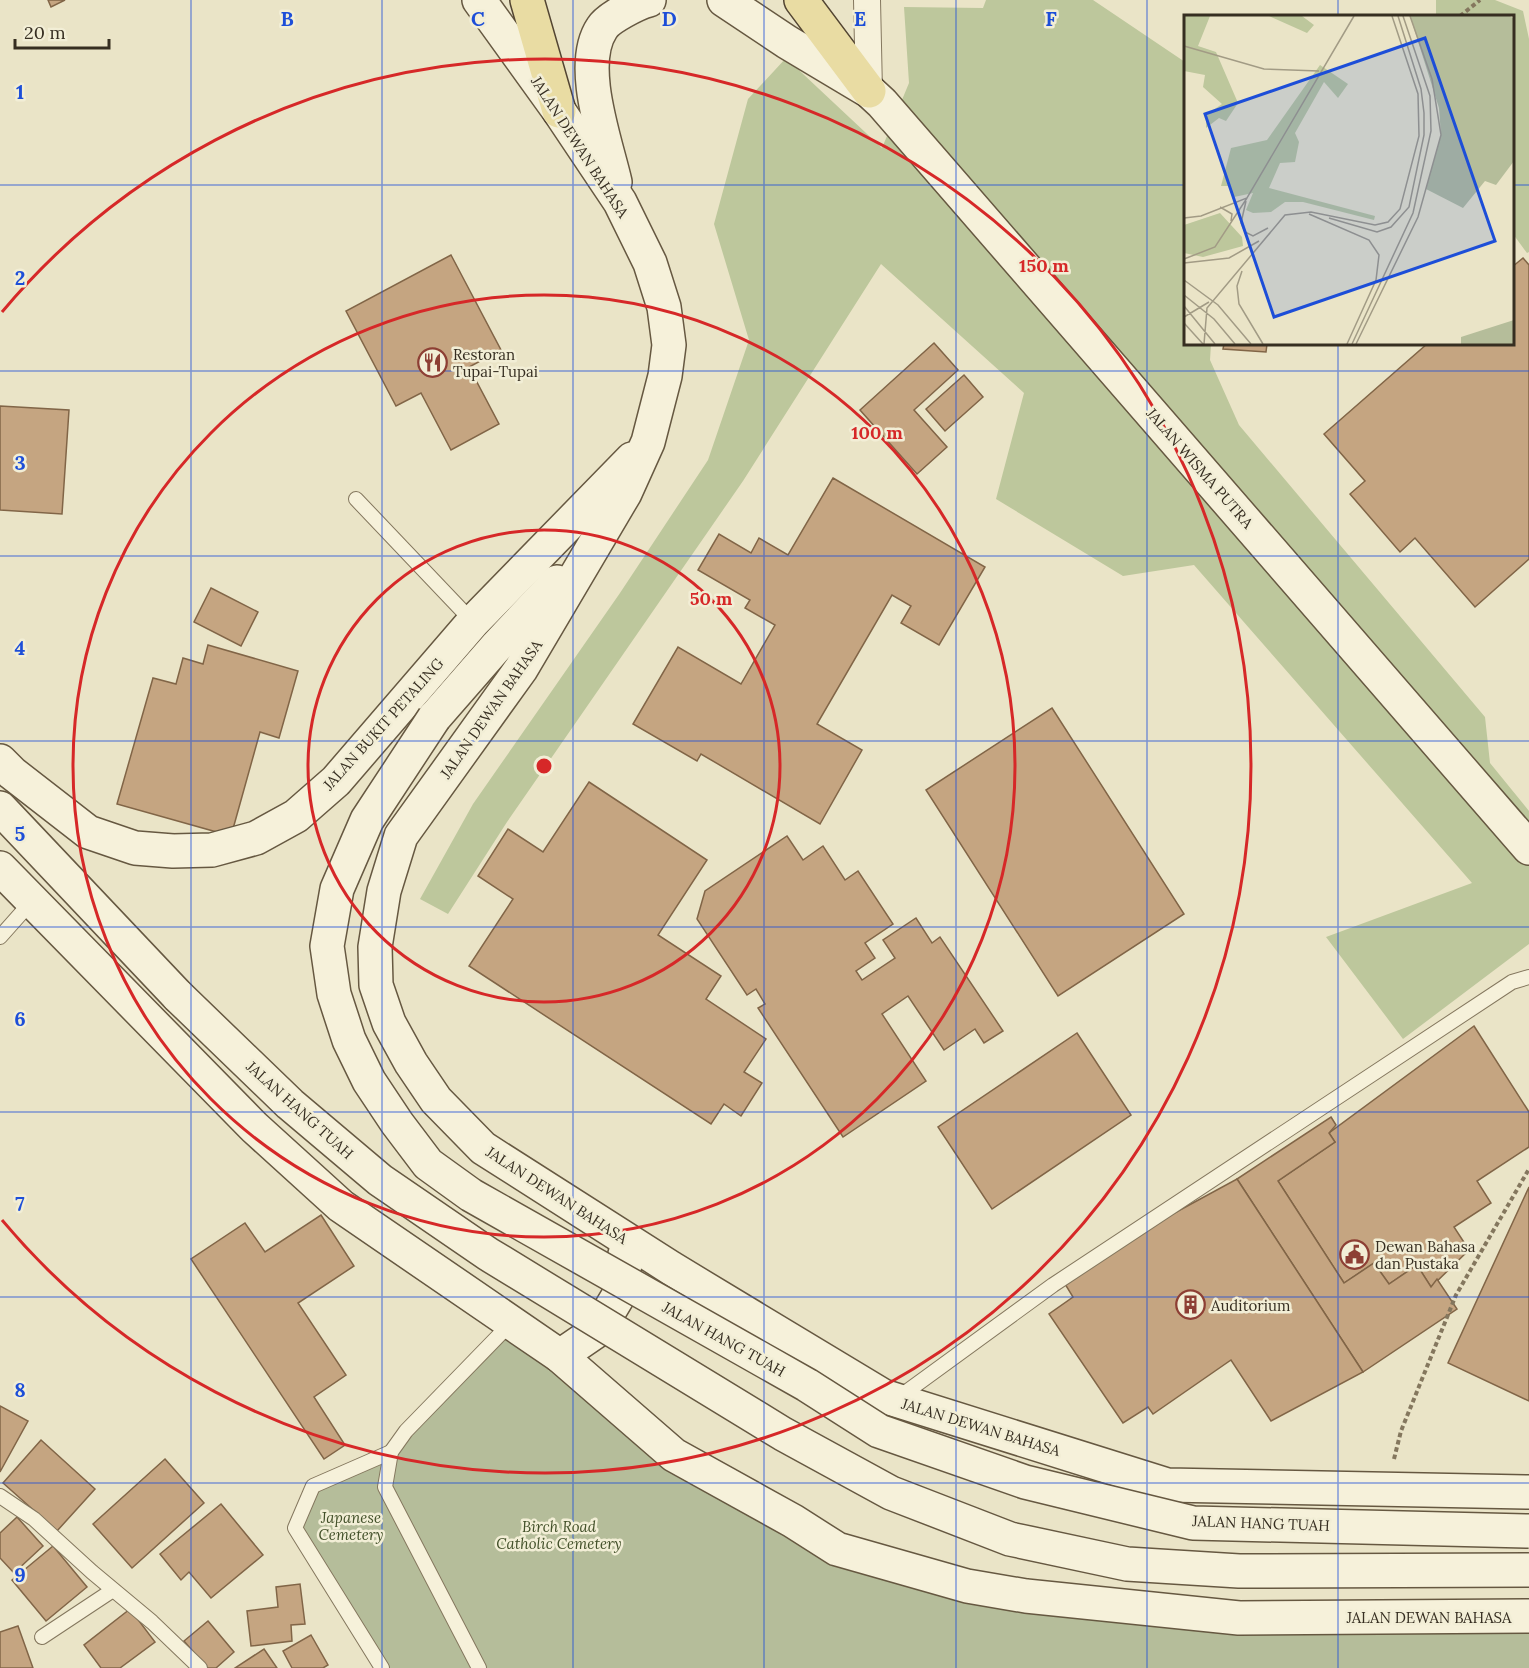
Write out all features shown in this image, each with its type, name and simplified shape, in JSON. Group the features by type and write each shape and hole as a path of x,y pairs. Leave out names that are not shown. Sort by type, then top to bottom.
{"main road":[{"name":"JALAN DEWAN BAHASA","path":"479,0 559,111 620,202 650,263 664,307 669,345 665,376 648,442 625,493 521,669 401,836 384,891 375,957 376,985 389,1023 411,1063 436,1100 483,1148 616,1233 882,1396 1167,1485 1529,1492"},
{"path":"527,0 559,111"},
{"path":"620,202 594,94 591,67 594,45 602,27 649,0"},
{"name":"JALAN WISMA PUTRA","path":"724,0 787,42 868,91 890,112 1529,848"},
{"path":"801,0 868,91"},
{"name":"JALAN BUKIT PETALING","path":"0,761 12,773 88,832 135,848 173,851 212,850 256,838 296,816 336,781 473,622 648,442"},
{"name":"JALAN HANG TUAH","path":"602,535 496,647 434,718 367,820 337,889 327,946 334,994 349,1040 369,1081 428,1164 471,1196 807,1385 879,1431 1025,1482 1193,1523 1529,1530"},
{"name":"JALAN HANG TUAH","path":"0,808 178,996 290,1104 380,1180 488,1254 783,1434 891,1492 1010,1539 1127,1564 1239,1571 1529,1570"},
{"name":"JALAN DEWAN BAHASA","path":"0,868 254,1127 341,1206 560,1356 674,1455 793,1521 837,1549 967,1586 1026,1596 1239,1618 1529,1616"},
{"path":"560,1356 598,1330 620,1293 626,1258 616,1233"}],"street":[{"path":"867,0 868,91"}],"lane":[{"path":"356,499 473,622"},
{"path":"0,937 32,902"},
{"path":"895,1400 1053,1285 1512,982 1529,977"},
{"path":"479,1668 385,1487 391,1452 406,1431 512,1322"},
{"path":"382,1668 295,1528 313,1486 391,1452"},
{"path":"0,1496 34,1519 200,1668"},
{"path":"42,1637 113,1590"}],"path":[{"path":"1461,15 1480,0"},
{"path":"1388,1489 1401,1431 1456,1295 1529,1169"}],"green space":[{"path":"986,0 1093,0 1184,61 1184,345 1211,345 1210,360 1239,425 1485,717 1490,763 1529,811 1529,944 1403,1039 1326,937 1472,883 1194,565 1123,576 996,499 1024,393 881,264 743,481 507,822 448,914 420,899 473,804 620,593 708,460 749,340 714,224 748,99 786,58 882,148 909,83 904,7 983,8"},
{"path":"1436,0 1495,0 1523,11 1529,39 1529,252 1527,253 1514,235 1514,15 1436,15"},
{"name":"Birch Road Catholic Cemetery","path":"512,1321 674,1455 837,1549 1026,1596 1529,1616 1529,1668 382,1668 295,1528 313,1486 391,1452"}],"building":[{"path":"48,0 65,0 51,7"},
{"path":"451,255 501,350 469,367 499,424 451,450 421,393 396,406 346,311"},
{"path":"1523,258 1529,265 1529,559 1475,607 1415,538 1400,552 1350,494 1365,481 1324,434 1426,345 1514,345 1514,265"},
{"path":"934,343 958,370 914,410 947,447 917,474 860,410"},
{"path":"1224,345 1267,345 1266,352 1223,349"},
{"path":"964,375 983,397 945,431 926,409"},
{"path":"0,406 69,410 62,514 0,510"},
{"path":"833,478 985,567 939,645 901,623 911,606 892,595 817,724 862,750 820,824 701,754 697,761 633,724 678,647 741,684 775,625 745,608 750,600 698,570 719,534 751,553 759,538 788,555"},
{"path":"211,588 258,612 241,646 194,622"},
{"path":"208,645 298,671 279,738 260,732 231,836 117,804 153,678 176,684 183,658 203,664"},
{"path":"1052,708 1184,914 1058,996 926,790"},
{"path":"589,782 707,860 658,935 721,976 706,999 766,1039 744,1072 762,1083 741,1116 724,1104 711,1124 469,966 513,899 478,876 508,829 543,852"},
{"path":"787,836 803,860 823,846 845,880 858,871 893,924 865,943 875,958 856,971 862,980 895,958 883,940 916,918 932,943 940,937 1003,1031 984,1043 975,1029 944,1050 908,996 882,1014 926,1081 843,1137 758,1008 765,1004 756,989 747,995 697,919 705,891"},
{"path":"1474,1026 1529,1112 1529,1147 1477,1181 1491,1203 1454,1227 1469,1250 1431,1287 1417,1265 1389,1284 1374,1263 1344,1283 1278,1181 1335,1142 1329,1133"},
{"path":"1077,1033 1131,1115 992,1209 938,1127"},
{"path":"1331,1117 1336,1125 1329,1133 1335,1142 1278,1181 1344,1283 1374,1263 1389,1284 1417,1265 1431,1287 1437,1279 1457,1309 1363,1372 1237,1179"},
{"name":"Auditorium","path":"1237,1179 1363,1372 1271,1421 1231,1360 1153,1414 1148,1407 1123,1423 1049,1314 1073,1297 1065,1284 1145,1229"},
{"path":"1529,1187 1529,1401 1448,1363"},
{"path":"321,1215 354,1266 298,1303 346,1375 314,1397 345,1445 324,1459 191,1259 245,1223 265,1252"},
{"path":"0,1406 28,1421 0,1472"},
{"path":"41,1440 95,1489 57,1531 3,1483"},
{"path":"165,1459 204,1503 132,1568 93,1524"},
{"path":"221,1504 263,1555 211,1598 189,1572 181,1580 160,1554"},
{"path":"17,1517 43,1546 14,1573 0,1558 0,1533"},
{"path":"53,1546 87,1587 46,1621 12,1580"},
{"path":"300,1584 305,1624 291,1625 292,1641 251,1646 247,1611 278,1607 276,1587"},
{"path":"130,1609 155,1642 120,1668 101,1668 84,1645"},
{"path":"208,1621 234,1652 216,1668 207,1668 184,1641"},
{"path":"18,1626 33,1668 0,1668 0,1632"},
{"path":"311,1635 328,1665 323,1668 292,1668 283,1651"},
{"path":"264,1649 277,1668 235,1668"}],"place":[{"name":"Restoran Tupai-Tupai","path":"432,363"},
{"name":"Dewan Bahasa dan Pustaka","path":"1354,1255"},
{"name":"Auditorium","path":"1190,1305"}],"park label":[{"name":"Japanese Cemetery","path":"351,1526"}]}
